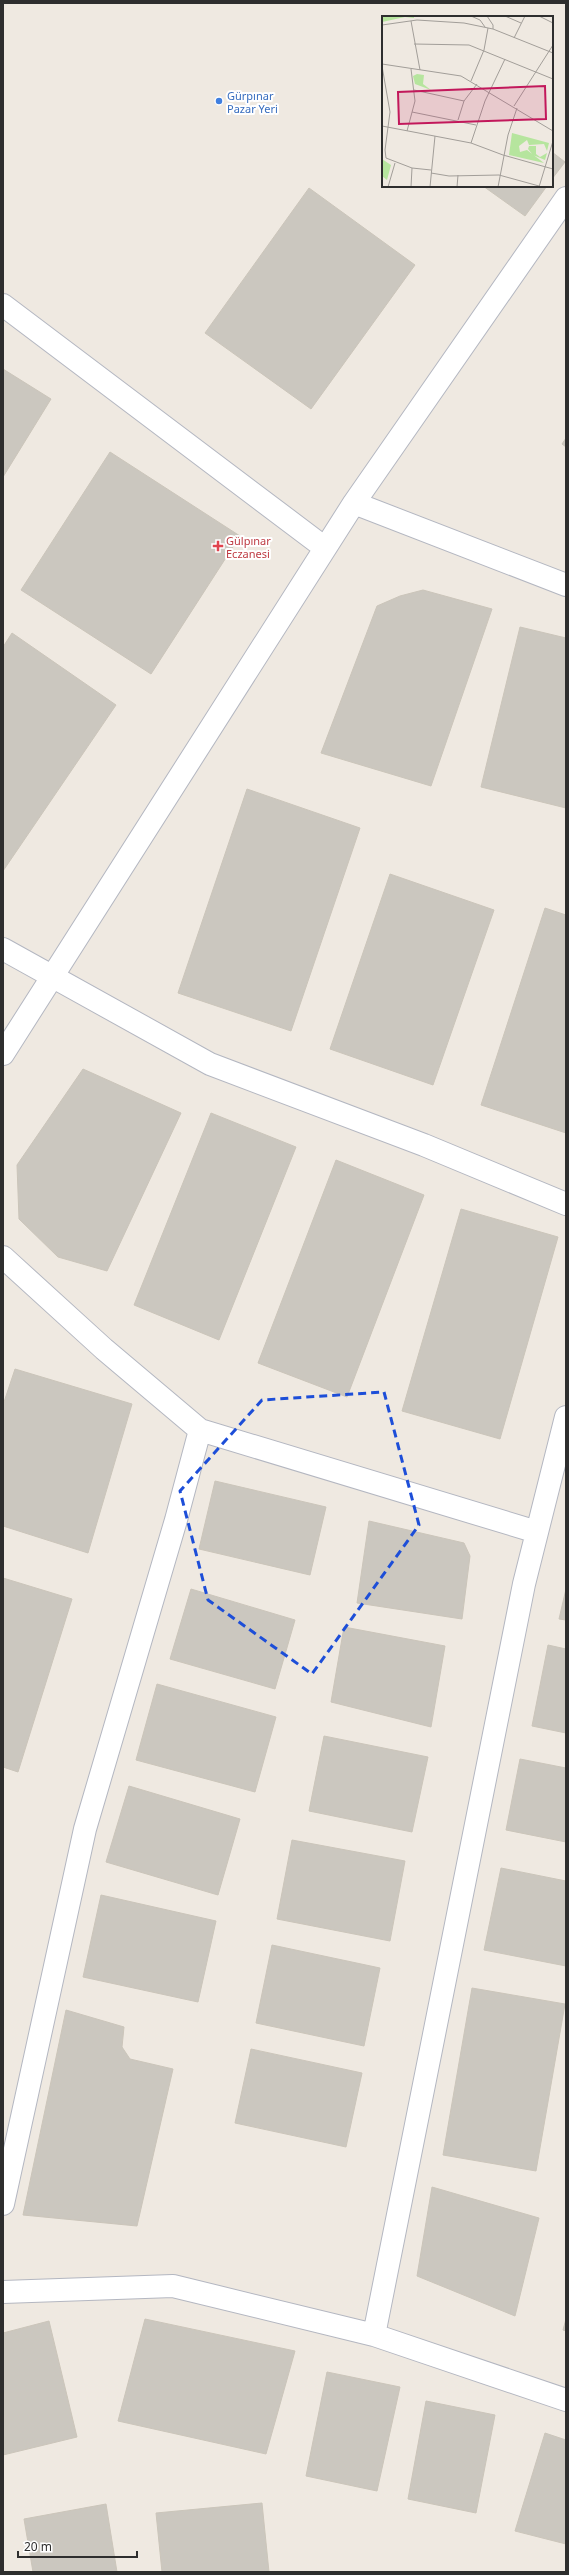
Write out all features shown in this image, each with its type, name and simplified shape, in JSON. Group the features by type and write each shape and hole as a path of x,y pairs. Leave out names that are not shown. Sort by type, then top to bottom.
{"street":[{"path":"3,1054 354,503 566,198"},
{"path":"3,305 325,548"},
{"path":"354,503 566,585"},
{"path":"3,949 210,1064 424,1145 566,1204"},
{"path":"3,1257 104,1349 200,1430 537,1532"},
{"path":"374,2335 522,1592 566,1417"},
{"path":"3,2204 85,1829 176,1520 200,1430"},
{"path":"3,2292 173,2286 374,2335 566,2400"}],"highlighted area":[{"path":"384,1392 419,1525 312,1674 208,1600 180,1491 262,1400"}],"building":[{"path":"553,153 565,162 553,178"},
{"path":"484,187 546,187 525,216"},
{"path":"309,188 415,265 311,409 205,333"},
{"path":"3,369 51,399 3,477"},
{"path":"566,438 566,447 562,444"},
{"path":"110,452 240,536 151,674 21,590"},
{"path":"423,590 492,609 431,786 321,753 377,606 400,596"},
{"path":"520,627 566,638 566,808 481,787"},
{"path":"12,633 116,705 3,871 3,647"},
{"path":"247,789 360,828 291,1031 178,993"},
{"path":"390,874 494,910 433,1085 330,1049"},
{"path":"545,908 566,915 566,1133 481,1105"},
{"path":"83,1069 181,1113 107,1271 58,1257 19,1219 17,1165"},
{"path":"211,1113 296,1147 219,1340 134,1305"},
{"path":"336,1160 424,1195 347,1397 258,1363"},
{"path":"461,1209 558,1237 500,1439 402,1411"},
{"path":"15,1369 132,1404 88,1553 3,1526 3,1405"},
{"path":"215,1481 326,1507 310,1575 199,1549"},
{"path":"369,1521 464,1543 470,1556 462,1619 357,1603"},
{"path":"3,1578 72,1599 18,1772 3,1767"},
{"path":"191,1589 295,1620 275,1689 170,1659"},
{"path":"566,1589 566,1620 559,1619"},
{"path":"344,1627 445,1646 431,1727 331,1702"},
{"path":"548,1645 566,1649 566,1733 532,1726"},
{"path":"157,1684 276,1717 255,1792 136,1760"},
{"path":"324,1736 428,1757 412,1832 309,1811"},
{"path":"520,1759 566,1768 566,1842 506,1830"},
{"path":"129,1786 240,1819 218,1895 106,1862"},
{"path":"292,1840 405,1861 390,1941 277,1919"},
{"path":"501,1868 566,1881 566,1966 484,1950"},
{"path":"101,1895 216,1921 198,2002 83,1977"},
{"path":"272,1945 380,1968 364,2046 256,2023"},
{"path":"472,1988 565,2004 536,2171 443,2155"},
{"path":"66,2010 124,2027 122,2047 130,2059 173,2069 137,2226 23,2215"},
{"path":"251,2049 362,2073 346,2147 235,2123"},
{"path":"432,2187 539,2218 515,2316 417,2276"},
{"path":"145,2319 295,2351 266,2454 118,2421"},
{"path":"566,2319 566,2331 563,2330"},
{"path":"49,2321 77,2437 3,2455 3,2333"},
{"path":"327,2372 400,2387 377,2491 306,2476"},
{"path":"426,2401 495,2415 476,2513 408,2499"},
{"path":"545,2433 566,2440 566,2544 515,2531"},
{"path":"262,2503 269,2572 162,2572 156,2513"},
{"path":"106,2504 117,2572 33,2572 24,2519"}],"place":[{"name":"Gürpınar Pazar Yeri","path":"219,101"},
{"name":"Gülpınar Eczanesi","path":"218,546"}]}
